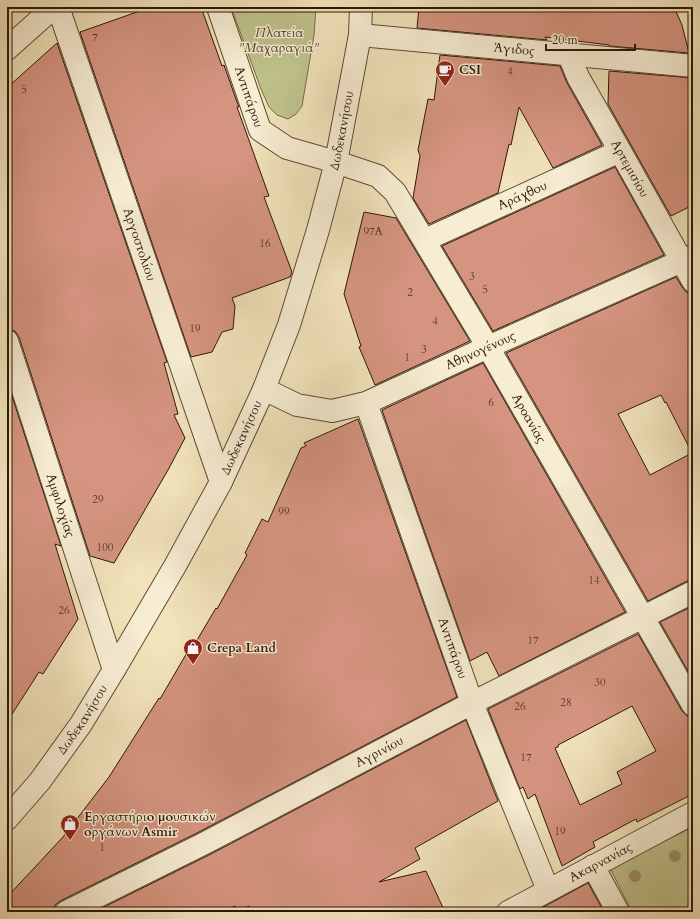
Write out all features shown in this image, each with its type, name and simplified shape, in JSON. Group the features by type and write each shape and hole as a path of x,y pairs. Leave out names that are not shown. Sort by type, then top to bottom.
{"street":[{"path":"7,49 54,7"},
{"name":"Αργοστολίου","path":"58,7 221,482"},
{"name":"Αντιπάρου","path":"218,7 260,130 287,148 336,162"},
{"name":"Δωδεκανήσου","path":"7,819 40,781 80,724 114,670 175,566 221,482 264,389 303,282 336,162 360,35 361,7"},
{"name":"Άγιδος","path":"360,35 693,66"},
{"name":"Αρτεμισίου","path":"569,55 578,77 620,151 687,259 693,282"},
{"name":"Αράχθου","path":"425,240 620,151"},
{"name":"Αροανίας","path":"336,162 378,176 395,192 488,347 693,705"},
{"name":"Αθηνογένους","path":"264,389 297,405 332,411 366,402 687,259"},
{"name":"Αμφιλοχίας","path":"7,341 114,670"},
{"name":"Αντιπάρου","path":"366,402 472,703 548,890"},
{"name":"Αγρινίου","path":"66,912 203,844 472,703 693,592"},
{"name":"Ακαρνανίας","path":"508,912 693,813"},
{"path":"594,866 618,912"}],"green space":[{"name":"Πλατεία \"Μαχαραγιά\"","path":"231,7 316,7 314,35 302,106 296,114 288,119 277,115 269,107"},
{"path":"693,827 693,912 632,912 610,868"}],"building":[{"path":"135,7 201,7 222,66 224,65 239,107 237,107 269,196 264,197 292,272 290,277 232,298 235,306 233,329 222,332 212,352 191,357 80,32 137,12"},
{"path":"419,7 674,7 682,25 689,53 609,46 545,37 547,40 417,28"},
{"path":"57,43 167,362 164,363 178,414 174,415 185,438 114,563 90,556 19,337 15,331 7,329 7,280 12,279 7,264 7,94 12,90 9,86"},
{"path":"440,55 560,66 567,83 602,145 553,168 519,107 511,145 509,144 498,193 429,224 413,198 420,156 418,150 428,99 434,100"},
{"path":"609,71 693,78 693,205 671,216 608,104"},
{"path":"615,167 664,255 493,331 442,246"},
{"path":"364,212 396,218 470,341 375,385 359,347 361,346 344,294"},
{"path":"676,277 686,292 690,293 693,299 693,580 687,581 648,601 506,353","holes":["661,395 665,403 666,402 692,453 650,475 618,414"]},
{"path":"483,363 625,612 499,676 487,652 470,661 382,410"},
{"path":"7,381 61,546 55,544 78,619 43,674 39,672 7,722"},
{"path":"358,419 457,697 197,833 60,901 55,905 54,912 7,912 7,897 63,837 109,777 159,698 160,699 188,651 190,652 216,608 217,609 247,555 245,553 262,519 268,522 301,448 306,446 304,443"},
{"path":"693,606 693,680 660,622"},
{"path":"638,634 682,711 687,716 693,717 693,794 637,822 636,819 593,842 595,847 562,866 535,794 528,799 523,787 520,789 488,709","holes":["632,706 656,751 617,772 622,784 580,805 555,748"]},
{"path":"466,720 498,801 415,848 420,859 379,882 426,871 445,912 252,912 249,906 238,912 235,906 223,912 94,912 209,855"},
{"path":"588,883 604,912 534,912"}],"place":[{"name":"CSI","path":"445,87"},
{"name":"Crepa Land","path":"193,665"},
{"name":"Εργαστήριο μουσικών οργάνων Asmir","path":"70,841"}]}
